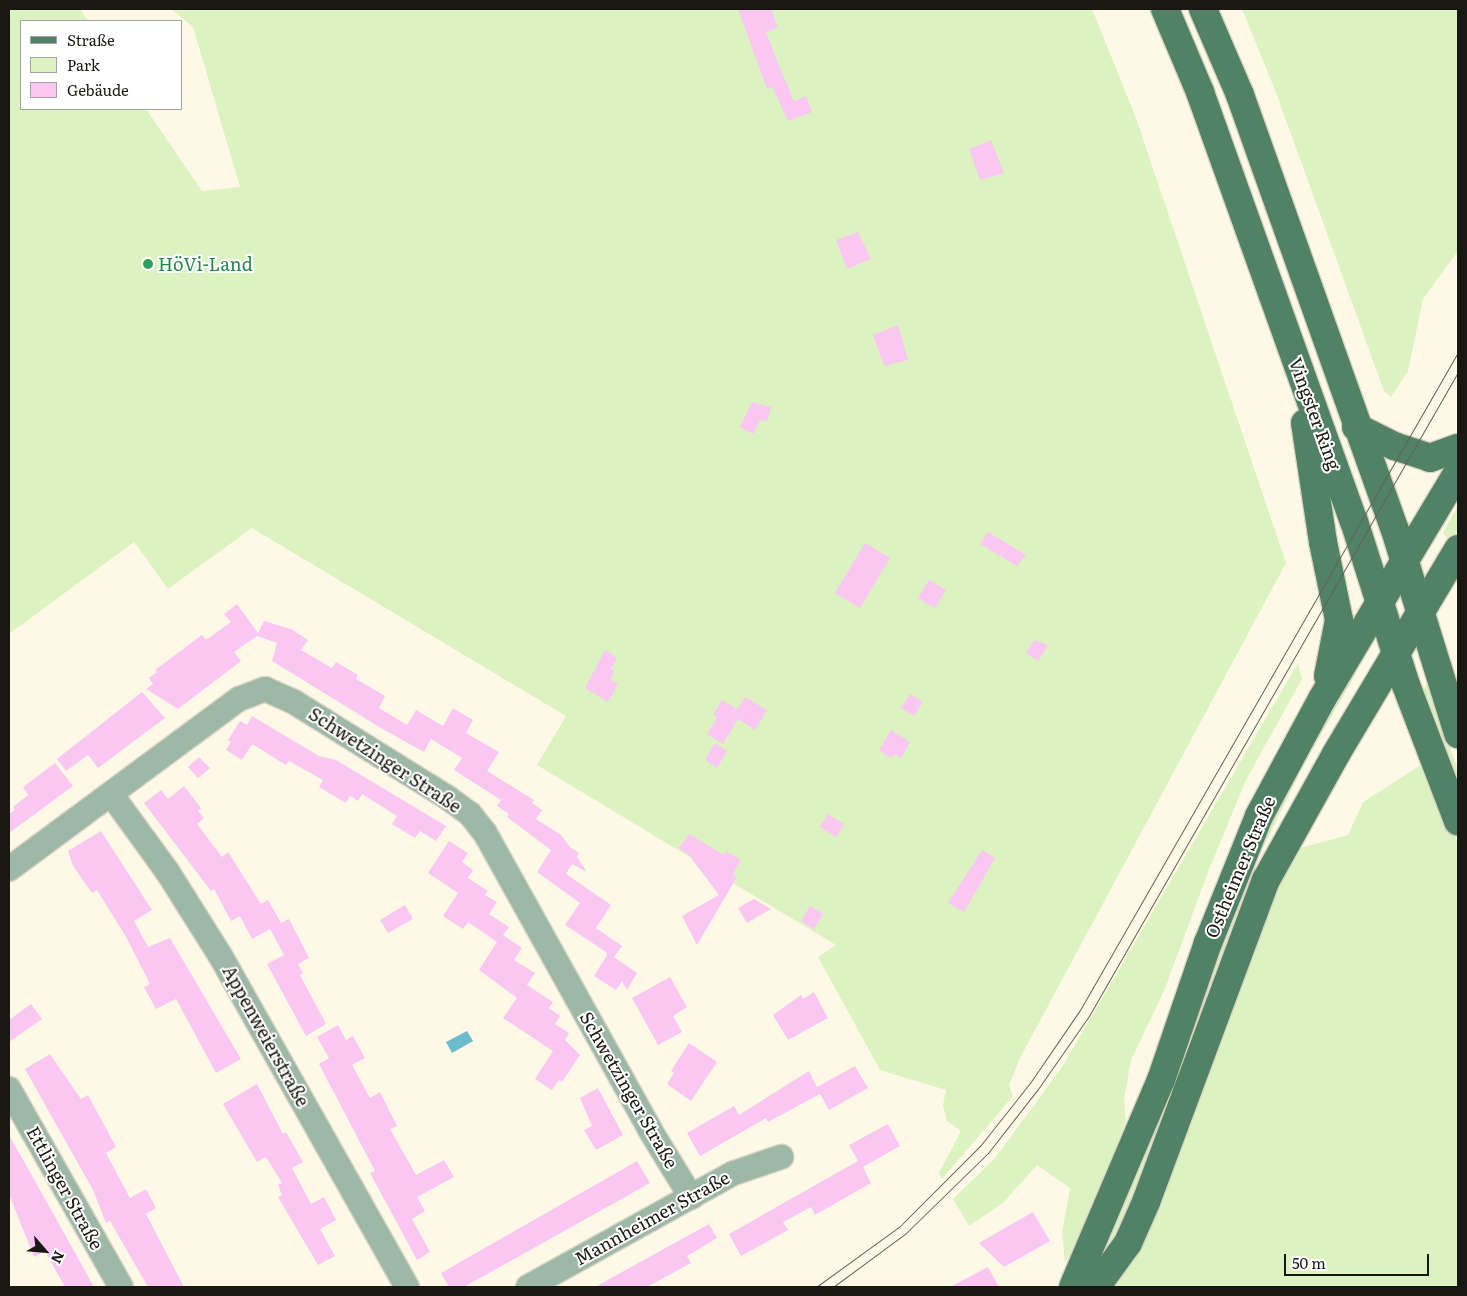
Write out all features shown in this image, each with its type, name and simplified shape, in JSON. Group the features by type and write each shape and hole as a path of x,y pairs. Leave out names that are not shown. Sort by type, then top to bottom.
{"main road":[{"name":"Vingster Ring","path":"1165,9 1200,92 1297,367 1354,521 1395,652 1458,821"},
{"name":"Vingster Ring","path":"1203,9 1240,95 1405,562 1458,734"},
{"path":"1297,367 1323,542 1339,620 1335,650 1322,699"},
{"path":"1356,427 1394,446 1430,458 1458,448"},
{"name":"Ostheimer Straße","path":"1073,1287 1098,1236 1161,1080 1208,943 1259,816 1322,699 1458,472"},
{"name":"Ostheimer Straße","path":"1096,1287 1124,1249 1146,1202 1266,880 1291,831 1395,652 1458,550"},
{"path":"1098,1236 1108,1248 1124,1249"}],"street":[{"name":"Schwetzinger Straße","path":"9,869 239,699 265,689 294,702 448,798 470,814 486,833 650,1130 691,1197"},
{"name":"Appenweierstraße","path":"111,794 167,871 220,955 407,1287"},
{"name":"Ettlinger Straße","path":"9,1089 121,1287"},
{"name":"Mannheimer Straße","path":"528,1287 734,1173 781,1157"}],"green space":[{"path":"9,9 80,9 87,20 20,20 20,110 147,110 202,191 240,187 193,27 171,9 1092,9 1136,118 1286,563 1020,1058 1009,1085 1013,1096 942,1179 939,1173 961,1131 947,1121 943,1105 946,1090 880,1070 818,957 836,945 537,765 566,716 252,528 168,589 134,542 9,634"},
{"path":"1242,9 1458,9 1458,251 1423,299 1408,371 1391,397 1384,391 1275,90"},
{"path":"1458,506 1458,529 1450,544 1443,532"},
{"path":"1298,663 1302,679 1246,780 1208,872 1164,991 1131,1060 1124,1100 1126,1120 1083,1238 1065,1262 1062,1233 1070,1188 1037,1165 1003,1203 969,1226 953,1199 995,1158 1062,1067"},
{"path":"1353,667 1358,670 1302,768 1252,871 1159,1147 1113,1245 1109,1244 1107,1239 1147,1151 1246,862"},
{"path":"1427,683 1458,770 1458,788 1423,691"},
{"path":"1421,765 1458,843 1458,1287 1109,1287 1293,850 1348,835 1363,802"}],"water":[{"path":"467,1031 473,1041 452,1053 446,1042"}],"building":[{"path":"738,9 771,9 778,28 766,32 778,63 794,101 806,96 812,112 788,121 772,87 767,89"},
{"path":"991,140 1004,173 980,180 969,149"},
{"path":"858,232 871,259 847,269 836,240"},
{"path":"898,325 908,360 884,366 873,335"},
{"path":"752,402 771,407 767,422 760,420 753,434 740,427"},
{"path":"988,532 1026,555 1017,566 980,544"},
{"path":"865,543 890,558 860,608 835,593"},
{"path":"929,580 946,590 935,608 918,598"},
{"path":"237,604 258,633 264,621 291,629 308,640 301,650 332,668 336,662 358,675 356,679 385,696 379,708 407,725 416,710 443,726 453,708 473,720 466,733 499,752 487,771 534,800 532,803 542,810 536,819 561,835 570,847 579,853 577,857 587,872 572,864 566,874 611,905 596,928 622,946 614,957 637,973 627,990 622,981 616,990 594,976 607,955 606,952 565,925 580,903 537,872 551,850 507,817 509,814 497,806 501,800 454,770 462,758 431,739 424,752 381,728 272,661 277,643 257,636 234,652 241,661 178,709 146,689 153,684 149,678 157,672 155,670 202,635 206,640 231,622 224,614"},
{"path":"1034,640 1048,645 1038,661 1026,653"},
{"path":"605,650 617,658 611,669 615,671 610,679 618,684 608,702 585,688"},
{"path":"142,692 165,718 98,768 88,755 66,771 57,759"},
{"path":"910,694 923,702 914,716 901,708"},
{"path":"745,697 767,710 755,730 738,719 723,744 707,734 717,718 713,715 722,700 737,709"},
{"path":"252,716 319,756 336,760 446,826 436,841 420,831 415,838 392,824 397,816 362,794 358,801 350,796 346,803 319,787 323,780 289,761 286,765 252,744 242,760 226,750 231,742 228,740 240,721 247,725"},
{"path":"891,730 910,742 901,758 894,754 891,758 879,750"},
{"path":"715,743 727,751 717,768 705,760"},
{"path":"199,757 210,768 198,778 188,767"},
{"path":"55,763 73,786 9,833 9,814 15,810 13,807 28,795 23,787"},
{"path":"184,786 201,808 198,811 204,818 197,824 222,857 228,852 261,904 268,900 281,923 289,919 309,958 298,964 303,973 300,975 326,1024 306,1036 267,964 284,955 270,929 252,939 240,916 231,921 214,889 211,891 144,803 161,790 168,799"},
{"path":"828,814 844,824 836,837 820,827"},
{"path":"101,831 152,910 134,921 148,947 170,938 241,1059 216,1073 176,999 156,1009 144,987 150,984 125,935 97,890 92,893 73,866 68,851"},
{"path":"689,834 724,855 726,851 741,860 733,874 737,877 697,945 682,916 719,895 689,855 679,848"},
{"path":"449,841 468,853 462,862 473,870 468,878 488,891 485,895 497,902 489,914 509,927 503,935 522,948 514,960 535,973 527,985 553,1002 549,1008 560,1016 555,1024 569,1033 565,1040 580,1055 562,1082 559,1080 552,1090 535,1079 553,1051 503,1018 517,998 479,970 497,942 468,922 463,929 443,916 458,893 428,873"},
{"path":"982,850 995,858 964,912 948,903"},
{"path":"754,899 771,909 747,923 738,908"},
{"path":"405,905 413,919 388,933 380,920"},
{"path":"810,906 823,914 814,929 801,921"},
{"path":"670,977 687,1007 673,1016 682,1032 658,1045 632,998"},
{"path":"814,992 828,1018 788,1040 773,1015 801,995 803,999"},
{"path":"31,1004 42,1019 9,1042 9,1020"},
{"path":"338,1025 346,1040 353,1036 365,1058 352,1065 370,1098 380,1092 397,1126 390,1129 416,1175 444,1160 454,1177 417,1197 425,1211 412,1219 430,1252 417,1260 370,1173 375,1171 319,1064 329,1058 317,1037"},
{"path":"689,1043 717,1062 691,1101 667,1084 674,1073 671,1071"},
{"path":"50,1054 81,1099 88,1095 116,1147 106,1153 130,1198 146,1189 156,1208 146,1214 184,1287 148,1287 110,1221 106,1223 93,1190 25,1069"},
{"path":"855,1066 868,1088 829,1110 820,1094 768,1122 766,1118 700,1156 687,1133 734,1106 739,1115 809,1071 817,1087"},
{"path":"257,1084 283,1134 286,1132 303,1162 292,1168 311,1204 324,1197 336,1220 320,1229 335,1256 318,1265 278,1197 282,1195 278,1185 282,1183 266,1157 257,1162 223,1104"},
{"path":"598,1088 623,1135 596,1150 584,1130 592,1126 580,1098"},
{"path":"888,1124 900,1146 863,1167 871,1183 815,1215 811,1207 783,1222 788,1230 741,1256 729,1234 858,1161 849,1145"},
{"path":"9,1135 94,1287 65,1287 45,1251 34,1257 9,1194"},
{"path":"637,1161 650,1183 464,1287 449,1287 441,1273"},
{"path":"1033,1212 1050,1241 1004,1267 979,1243"},
{"path":"709,1224 717,1238 687,1256 691,1263 647,1287 595,1287"},
{"path":"988,1267 999,1287 950,1287"}],"tram line":[{"path":"816,1287 899,1227 980,1146 1030,1083 1080,1010 1458,352"},
{"path":"833,1287 905,1234 988,1153 1038,1089 1089,1016 1458,372"}],"place":[{"name":"HöVi-Land","path":"148,264"}]}
